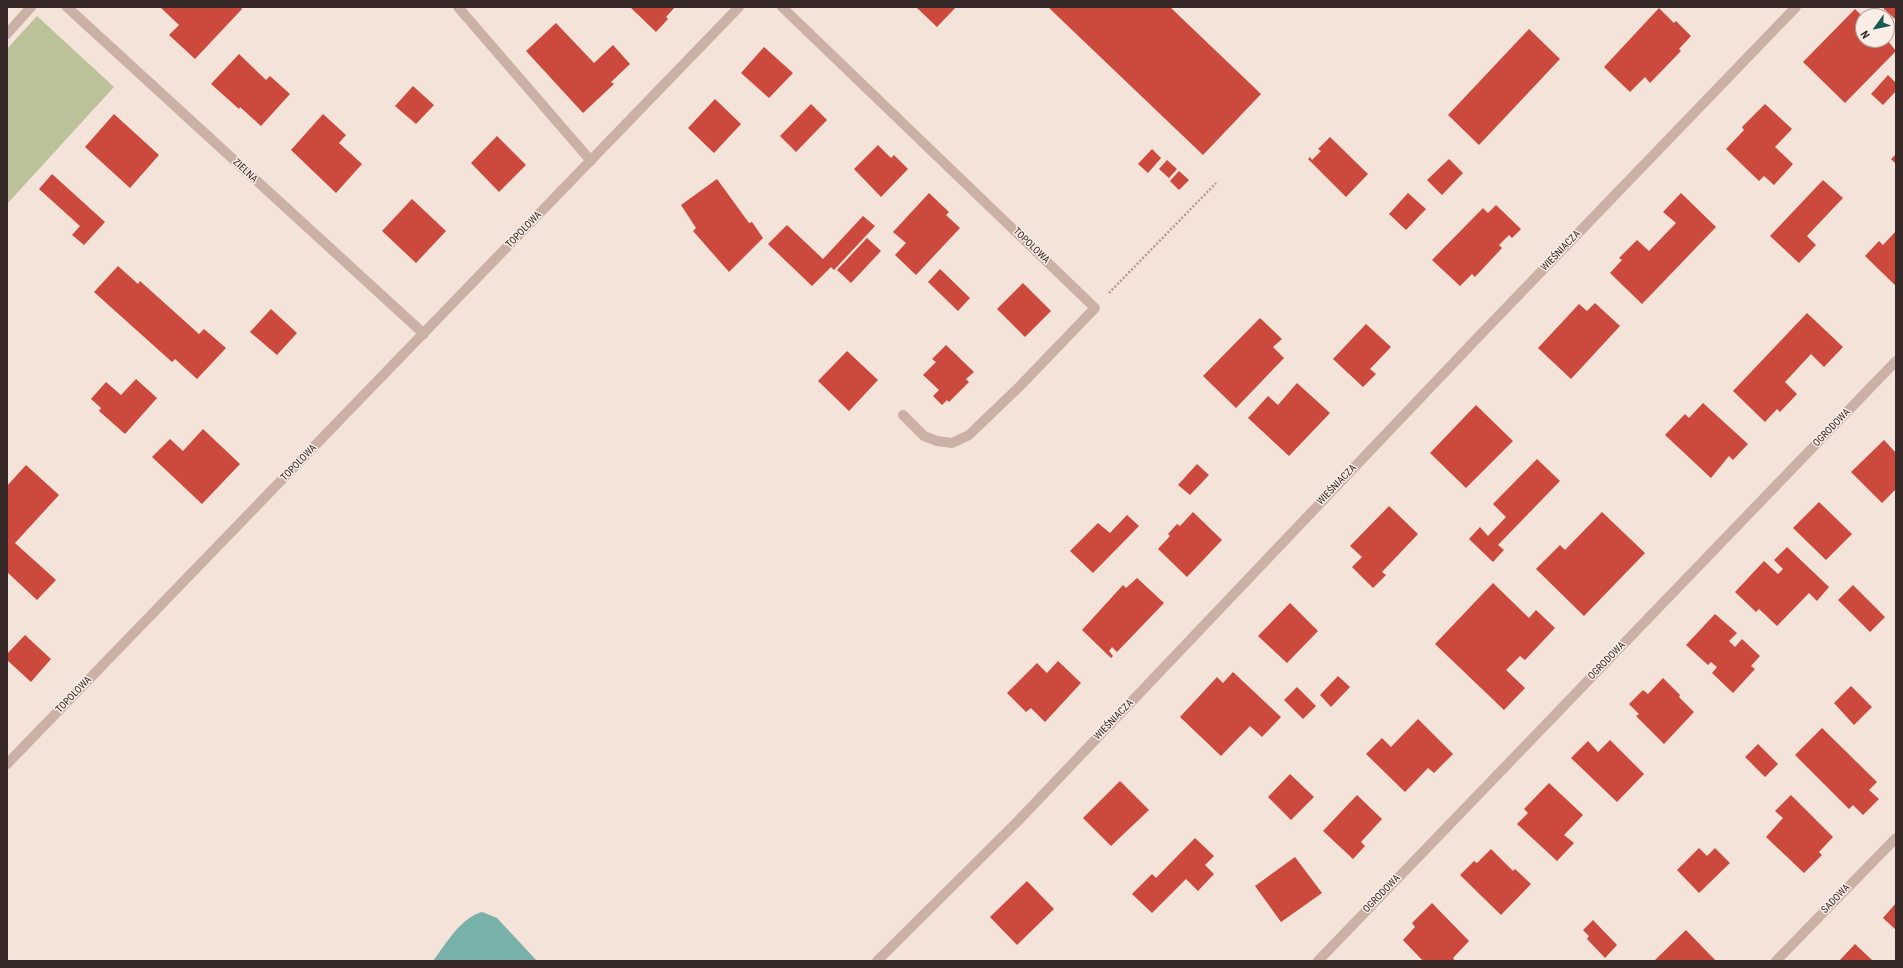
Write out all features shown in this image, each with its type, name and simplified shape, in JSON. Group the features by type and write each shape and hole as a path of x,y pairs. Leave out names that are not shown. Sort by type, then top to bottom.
{"street":[{"path":"7,34 31,7"},
{"name":"ZIELNA","path":"67,7 424,334"},
{"path":"458,7 591,161"},
{"name":"TOPOLOWA","path":"7,764 739,7"},
{"name":"TOPOLOWA","path":"782,7 1095,308"},
{"name":"WIEŚNIACZA","path":"877,961 1018,821 1476,339 1796,7"},
{"path":"903,415 924,436 937,442 952,443 969,435 1020,386 1095,308"},
{"name":"OGRODOWA","path":"1318,961 1896,361"},
{"name":"SADOWA","path":"1776,961 1896,838"}],"path":[{"path":"1095,308 1216,183"}],"green space":[{"path":"37,16 114,87 7,204 7,49"}],"water":[{"path":"482,912 497,918 537,961 433,961 454,932 461,925 474,915"}],"building":[{"path":"160,7 240,7 242,9 195,59 169,35 179,25"},
{"path":"630,7 675,7 666,17 668,19 656,32"},
{"path":"916,7 956,7 937,27"},
{"path":"1048,7 1170,7 1261,94 1203,155"},
{"path":"1882,7 1896,7 1896,20 1895,8"},
{"path":"1659,8 1674,23 1676,21 1691,36 1679,49 1681,51 1650,83 1645,77 1630,92 1604,67"},
{"path":"1855,9 1855,48 1894,48 1896,51 1845,103 1803,62"},
{"path":"556,23 594,63 613,45 630,64 611,82 614,84 583,113 526,51"},
{"path":"1529,29 1560,59 1479,145 1448,115"},
{"path":"764,47 793,73 769,98 741,73"},
{"path":"239,54 266,80 270,76 290,94 261,126 211,84"},
{"path":"1888,75 1896,83 1896,91 1883,105 1871,94"},
{"path":"413,86 434,105 416,124 395,106"},
{"path":"715,99 741,124 714,153 688,128"},
{"path":"811,104 827,120 796,152 780,136"},
{"path":"1765,104 1792,129 1775,147 1793,164 1774,185 1764,176 1759,181 1726,149 1744,130 1742,127"},
{"path":"114,114 159,155 130,188 85,147"},
{"path":"323,114 346,135 339,143 362,164 336,193 291,150"},
{"path":"497,136 526,165 499,192 471,163"},
{"path":"1330,137 1368,174 1346,197 1308,159 1310,157 1312,160 1321,151 1318,149"},
{"path":"878,145 891,158 894,155 908,169 881,197 854,169"},
{"path":"1152,149 1161,158 1148,173 1138,164"},
{"path":"1896,154 1896,164 1891,159"},
{"path":"1449,159 1463,173 1442,195 1427,180"},
{"path":"1167,160 1177,169 1169,178 1159,169"},
{"path":"1179,171 1189,180 1179,190 1170,181"},
{"path":"52,174 105,222 84,245 72,235 80,226 39,189"},
{"path":"717,179 749,223 752,222 763,238 729,272 693,231 696,228 681,205"},
{"path":"1823,180 1843,198 1807,236 1816,245 1799,263 1770,236"},
{"path":"929,193 949,212 946,215 960,228 916,275 895,255 906,243 893,232"},
{"path":"1408,193 1426,209 1406,230 1389,214"},
{"path":"1681,193 1716,227 1642,304 1610,273 1622,260 1619,258 1637,240 1649,251 1676,223 1663,212"},
{"path":"412,199 446,231 416,263 382,231"},
{"path":"1496,205 1521,229 1512,238 1509,235 1499,245 1502,248 1475,277 1472,274 1460,286 1432,260 1483,208 1488,213"},
{"path":"863,216 875,226 834,270 831,267 812,286 768,244 787,225 823,259"},
{"path":"1896,231 1896,286 1865,256 1879,241 1883,245"},
{"path":"867,238 881,251 851,283 837,270"},
{"path":"118,266 138,284 140,281 199,334 204,329 226,348 197,379 175,359 172,362 94,292"},
{"path":"940,269 970,298 958,311 928,282"},
{"path":"1023,283 1051,311 1025,337 997,309"},
{"path":"1595,303 1620,326 1571,379 1538,348 1579,304 1587,311"},
{"path":"271,309 297,333 277,355 250,332"},
{"path":"1807,313 1843,347 1824,367 1811,354 1785,382 1797,394 1780,412 1777,409 1765,422 1733,391"},
{"path":"1260,318 1282,339 1273,347 1284,358 1236,408 1203,376"},
{"path":"1366,324 1391,347 1370,369 1376,374 1363,387 1333,359"},
{"path":"946,345 974,372 966,379 969,382 949,402 947,400 942,405 933,396 939,390 923,375 936,362 932,359"},
{"path":"847,351 878,380 849,411 818,381"},
{"path":"136,379 157,398 125,434 99,411 101,408 91,399 106,382 121,395"},
{"path":"1297,383 1330,413 1289,456 1248,418 1268,396 1278,405"},
{"path":"1703,403 1748,444 1733,460 1729,456 1711,478 1665,435 1685,414 1689,418"},
{"path":"1476,405 1513,441 1466,488 1430,453"},
{"path":"203,429 240,464 202,504 152,457 170,439 183,451"},
{"path":"1884,440 1896,453 1896,489 1882,503 1851,472"},
{"path":"1537,459 1560,481 1498,545 1504,550 1493,562 1469,539 1480,527 1488,536 1506,517 1493,504"},
{"path":"1197,464 1209,475 1190,495 1178,485"},
{"path":"26,465 59,495 15,543 56,580 37,600 7,572 7,486"},
{"path":"1819,502 1852,534 1826,560 1793,528"},
{"path":"1389,506 1418,534 1382,572 1386,575 1373,588 1352,567 1362,557 1350,546"},
{"path":"1193,512 1222,540 1187,577 1158,549 1170,536 1168,534 1177,524 1180,526"},
{"path":"1602,512 1645,553 1584,616 1536,569 1560,545 1565,550"},
{"path":"1127,515 1139,526 1093,573 1070,551 1098,523 1110,533"},
{"path":"1787,547 1829,587 1817,601 1809,593 1777,626 1759,609 1756,612 1735,592 1764,561 1778,574 1783,569 1774,560"},
{"path":"1137,578 1164,603 1117,652 1112,647 1109,651 1113,656 1111,658 1082,630 1123,585 1126,588"},
{"path":"1493,583 1529,618 1536,610 1555,628 1525,660 1520,656 1506,670 1525,688 1504,710 1435,644"},
{"path":"1853,585 1885,617 1870,632 1838,600"},
{"path":"1290,603 1318,631 1287,663 1258,636"},
{"path":"1715,614 1737,633 1729,641 1735,647 1742,639 1760,656 1751,666 1755,669 1733,693 1712,673 1717,667 1711,662 1708,665 1686,645"},
{"path":"25,635 51,659 31,682 7,660 7,654"},
{"path":"1058,661 1081,683 1045,722 1031,708 1026,712 1007,693 1037,663 1047,673"},
{"path":"1233,672 1281,717 1262,737 1250,726 1221,756 1180,717 1217,677 1223,683"},
{"path":"1338,676 1350,687 1331,707 1320,695"},
{"path":"1663,678 1694,712 1664,744 1636,716 1639,714 1629,704 1643,690 1648,694"},
{"path":"1851,686 1872,707 1854,725 1834,703"},
{"path":"1297,687 1316,706 1303,719 1284,700"},
{"path":"1418,719 1453,754 1434,773 1428,768 1405,792 1366,754 1382,738 1391,747"},
{"path":"1822,728 1877,782 1869,790 1879,799 1863,815 1853,805 1849,809 1795,755"},
{"path":"1610,740 1644,774 1617,802 1571,758 1588,741 1598,752"},
{"path":"1758,744 1778,764 1765,777 1745,757"},
{"path":"1290,774 1314,797 1291,820 1268,797"},
{"path":"1120,781 1149,810 1111,846 1083,818"},
{"path":"1549,783 1583,815 1564,835 1574,843 1557,861 1517,824 1528,813 1524,809"},
{"path":"1357,795 1382,819 1361,842 1365,846 1353,859 1323,831"},
{"path":"1791,795 1833,837 1819,852 1822,855 1804,873 1766,837 1783,818 1775,811"},
{"path":"1195,838 1214,856 1205,865 1214,874 1198,891 1186,879 1152,913 1132,894 1152,874 1156,878"},
{"path":"1699,848 1707,856 1715,848 1730,863 1699,893 1677,870"},
{"path":"1491,849 1513,871 1515,869 1531,884 1501,915 1460,875 1474,861 1477,863"},
{"path":"1295,857 1322,893 1281,922 1255,886"},
{"path":"1027,881 1054,909 1017,945 990,917"},
{"path":"1432,903 1469,941 1453,958 1455,961 1423,961 1403,940 1415,927 1412,923"},
{"path":"1896,903 1896,930 1883,918"},
{"path":"1593,920 1617,945 1605,958 1587,939 1589,936 1583,930"},
{"path":"1686,930 1716,961 1654,961"},
{"path":"1855,944 1873,961 1839,961"}]}
